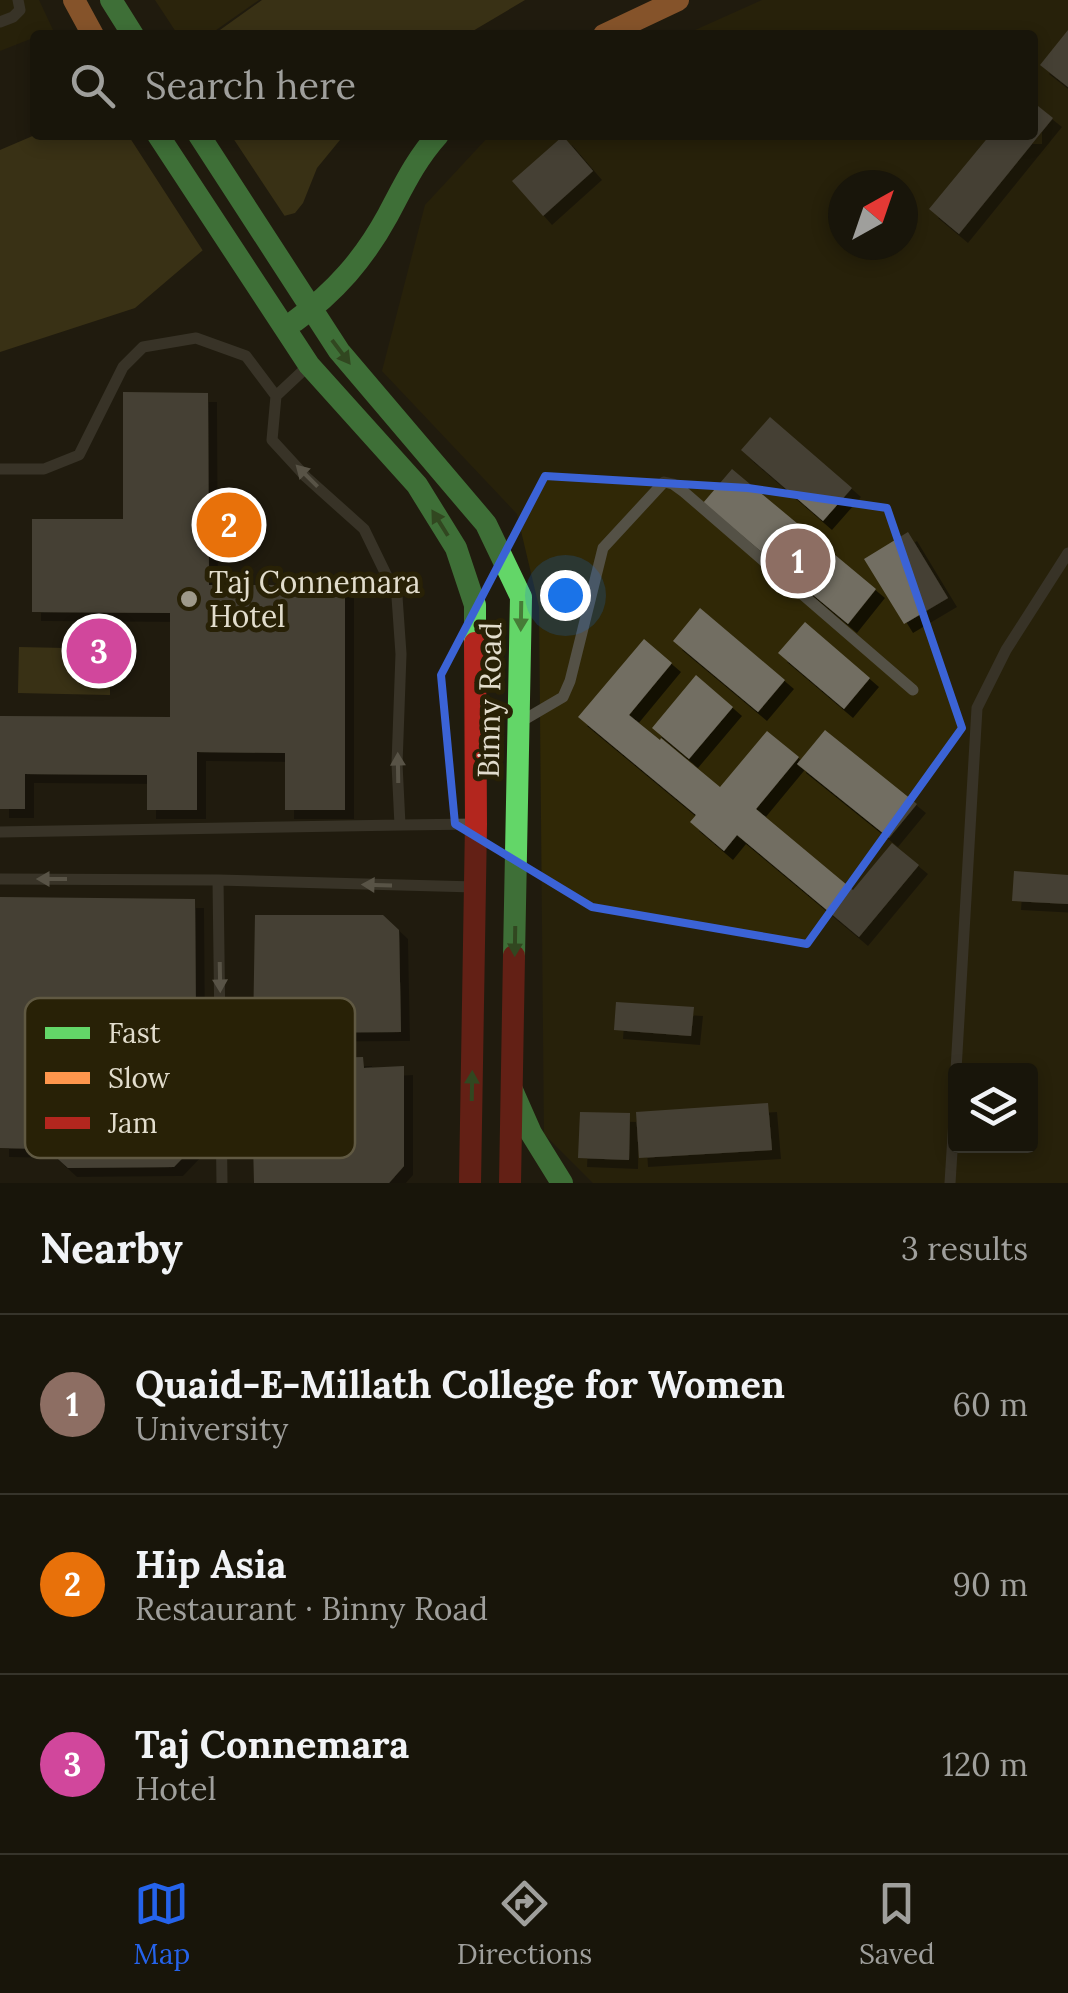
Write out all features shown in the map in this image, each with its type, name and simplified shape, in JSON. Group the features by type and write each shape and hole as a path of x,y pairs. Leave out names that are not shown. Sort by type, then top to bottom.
{"main road":[{"path":"74,0 89,29"},
{"path":"615,30 678,0"},
{"path":"112,2 130,30"},
{"name":"Binny Road","path":"161,140 309,365 417,485 456,548 475,604 470,1183"},
{"name":"Binny Road","path":"201,140 339,351 486,524 521,598 510,1183"},
{"path":"284,328 330,296 360,261 416,161 434,140"},
{"path":"512,1090 531,1133 562,1183"}],"lane":[{"path":"0,22 20,10 18,0"},
{"path":"0,469 44,469 79,454 122,367 143,347 196,338 246,356 276,396"},
{"path":"309,365 276,396 272,440 364,529 397,597 401,654 397,764 400,825"},
{"path":"519,723 563,697 603,548 664,482 684,492 913,690"},
{"path":"956,1063 977,708 1006,650 1068,553"},
{"path":"0,832 476,824"},
{"path":"0,879 475,887"},
{"path":"218,880 220,998"},
{"path":"950,1183 952,1153"},
{"path":"222,1158 222,1183"}],"highlighted area":[{"path":"545,476 748,488 887,508 962,728 807,944 592,907 455,824 441,675"}],"shaded area":[{"path":"0,0 39,0 53,30 30,30 30,39 0,51"},
{"path":"155,0 259,0 216,30 175,30"},
{"path":"262,0 525,0 474,30 220,30"},
{"path":"762,0 1068,0 1068,1183 593,1183 544,1134 539,607 517,514 382,371 425,205 485,140 1038,140 1038,30 695,30"},
{"path":"30,137 340,140 317,168 295,213 243,227 203,250 135,308 0,352 0,150"},
{"path":"19,647 110,649 110,695 18,693"}],"pier":[{"path":"131,140 234,140 288,221 245,231 205,254"}],"building":[{"path":"1068,30 1068,87 1040,65"},
{"path":"1038,106 1053,118 1038,137"},
{"path":"558,140 566,140 593,171 543,216 512,181"},
{"path":"986,140 1035,140 959,234 929,209"},
{"name":"Taj Connemara Hotel","path":"123,392 208,393 209,585 345,585 345,810 285,810 285,753 197,752 197,810 147,810 147,775 25,774 25,809 0,809 0,716 170,717 170,613 32,612 32,519 123,519"},
{"path":"770,417 852,488 823,521 741,450"},
{"path":"732,469 876,589 848,624 703,503"},
{"path":"908,532 948,598 904,624 864,559"},
{"path":"700,608 785,680 758,712 673,641"},
{"path":"805,622 870,678 844,709 778,653"},
{"path":"644,639 672,663 629,715 720,787 767,731 799,757 756,809 853,890 892,843 919,865 859,937 737,835 724,851 690,822 696,815 578,717"},
{"path":"696,675 733,707 689,759 652,728"},
{"path":"825,730 917,804 889,838 797,764"},
{"path":"1014,871 1068,875 1068,904 1012,901"},
{"path":"0,897 195,899 196,998 25,998 25,1149 0,1148"},
{"path":"255,915 383,915 399,930 401,1032 355,1032 355,998 254,998"},
{"path":"616,1002 694,1007 691,1036 614,1030"},
{"path":"355,1057 363,1057 364,1068 404,1066 404,1166 389,1183 254,1183 253,1158 355,1158"},
{"path":"768,1103 772,1150 639,1158 636,1112"},
{"path":"580,1112 630,1113 629,1160 578,1158"},
{"path":"57,1158 183,1158 174,1167 68,1168"}],"traffic: fast":[{"path":"111,0 130,30"},
{"path":"161,140 309,365 417,485 456,548 475,605 475,643"},
{"path":"202,140 339,351 486,524 521,597 514,956"},
{"path":"295,321 359,260 416,163 434,140"},
{"path":"512,1090 531,1133 562,1183"}],"traffic: slow":[{"path":"74,0 90,30"},
{"path":"615,30 678,0"}],"traffic: jam":[{"path":"470,1183 475,643"},
{"path":"510,1183 514,956"}],"place":[{"name":"Hip Asia","path":"229,525"},
{"name":"Quaid-E-Millath College for Women","path":"798,561"},
{"name":"Taj Connemara Hotel","path":"189,599"},
{"name":"Taj Connemara","path":"99,651"}]}
